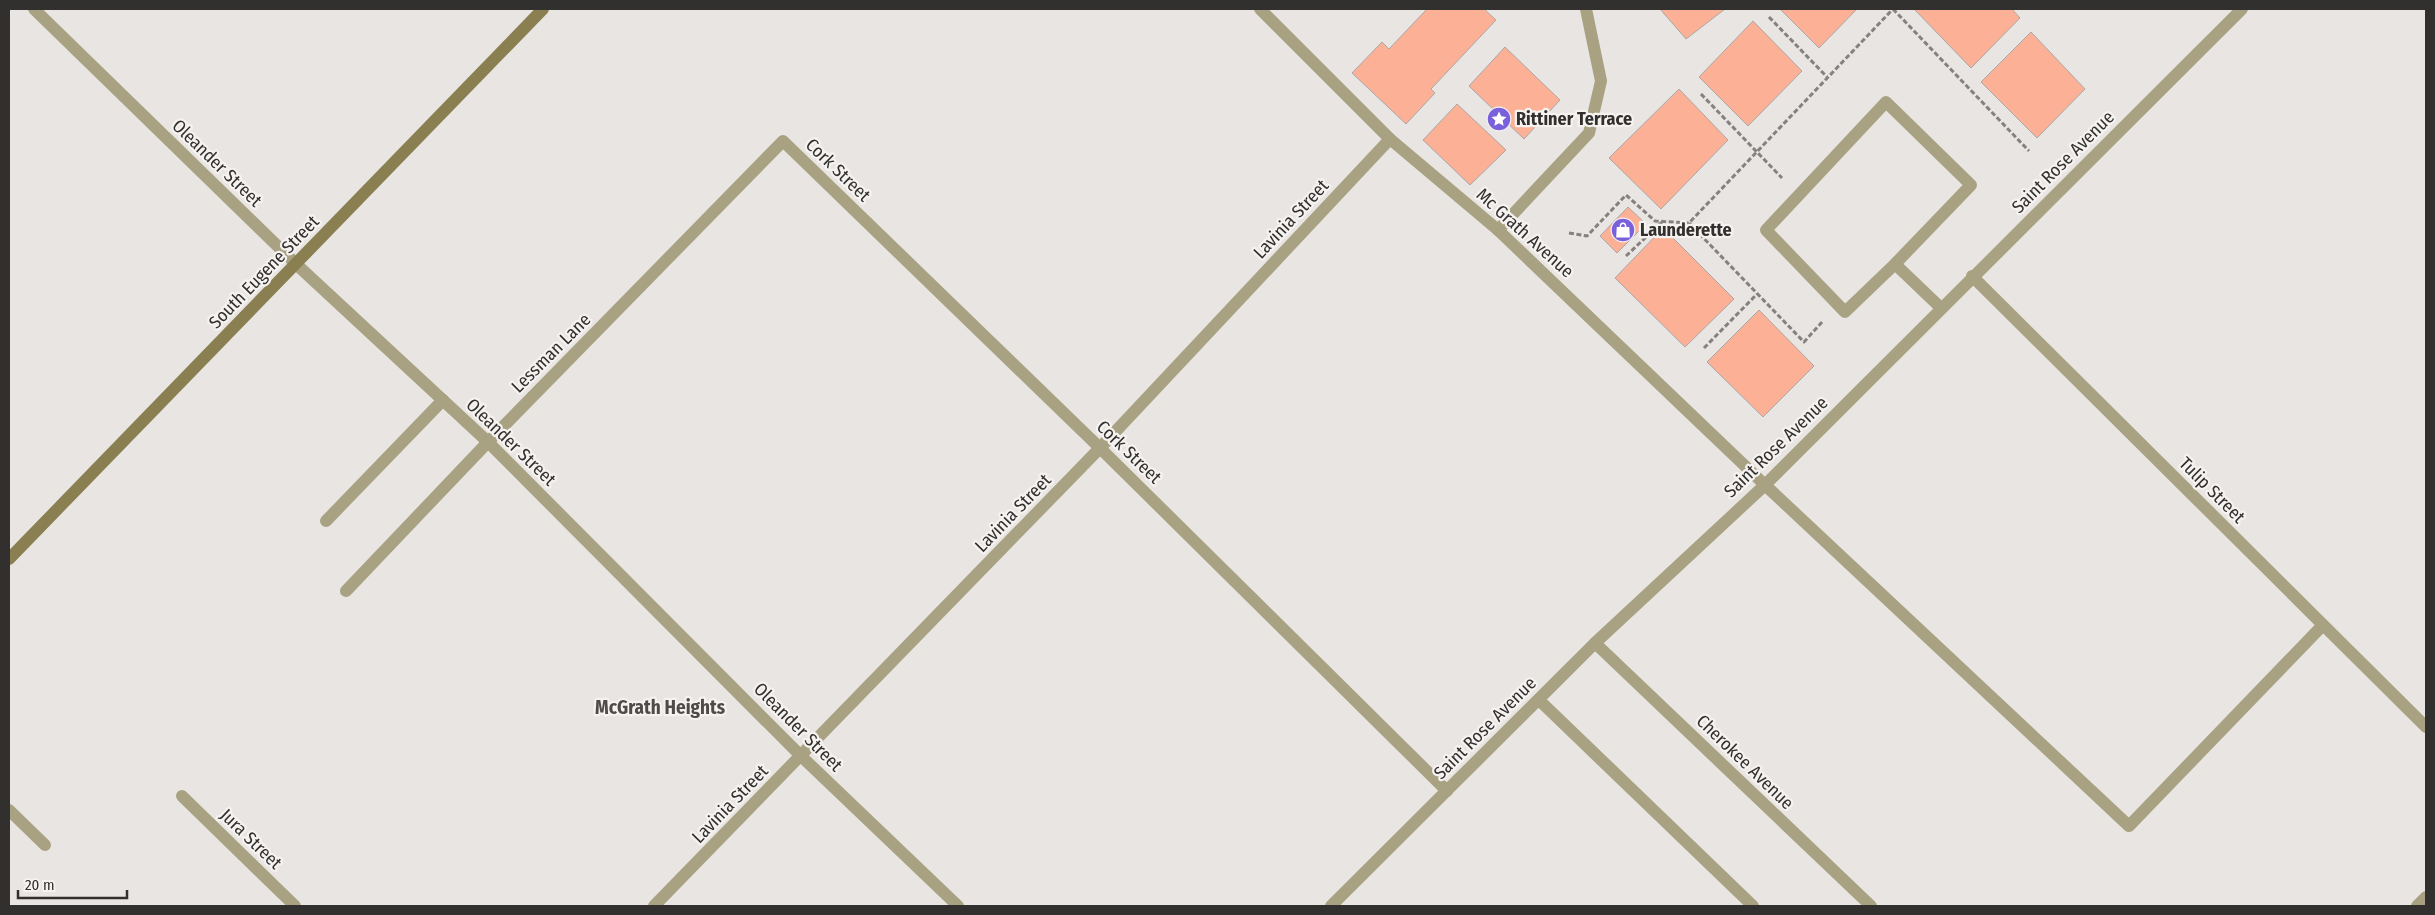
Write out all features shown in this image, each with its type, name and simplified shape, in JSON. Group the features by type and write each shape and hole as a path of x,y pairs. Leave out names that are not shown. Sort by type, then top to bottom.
{"street":[{"name":"Oleander Street","path":"34,9 296,264 488,442 801,756 958,906"},
{"name":"South Eugene Street","path":"9,559 543,9"},
{"name":"Mc Grath Avenue","path":"1260,9 1390,139 1498,230 1765,485 2130,826 2323,625"},
{"path":"1498,230 1589,133 1601,81 1586,9"},
{"name":"Saint Rose Avenue","path":"1331,906 1595,643 1765,485 1972,276 2242,9"},
{"path":"1886,102 1971,186 1895,264 1845,312 1766,230 1886,102"},
{"name":"Lavinia Street","path":"654,906 1100,448 1390,139"},
{"name":"Cork Street","path":"783,142 1100,448 1447,790"},
{"name":"Lessman Lane","path":"346,591 488,442 783,142"},
{"path":"1895,264 1941,308"},
{"name":"Tulip Street","path":"1972,276 2426,727"},
{"path":"326,521 443,400"},
{"name":"Cherokee Avenue","path":"1595,643 1871,906"},
{"path":"1539,700 1753,906"},
{"name":"Jura Street","path":"182,796 295,906"},
{"path":"9,810 45,845"},
{"path":"2417,906 2426,897"}],"path":[{"path":"1689,223 1893,9 2029,151"},
{"path":"1769,17 1827,77"},
{"path":"1701,94 1798,196"},
{"path":"1569,233 1587,236 1626,195 1655,221 1689,223 1804,342"},
{"path":"1626,256 1663,221"},
{"path":"1704,348 1757,294"}],"building":[{"path":"1427,9 1484,9 1496,20 1431,89 1435,93 1406,124 1352,73 1382,42 1389,49"},
{"path":"1660,9 1725,9 1686,39"},
{"path":"1780,9 1857,9 1819,48"},
{"path":"1914,9 2012,9 2020,18 1971,68"},
{"path":"1753,21 1802,71 1748,126 1699,77"},
{"path":"2031,32 2085,89 2037,138 1981,82"},
{"path":"1505,47 1560,100 1524,139 1469,86"},
{"path":"1679,89 1728,140 1661,209 1609,158"},
{"path":"1457,104 1506,150 1470,185 1423,140"},
{"name":"Launderette","path":"1628,207 1646,224 1617,253 1600,236"},
{"path":"1663,228 1734,299 1685,347 1615,278"},
{"path":"1759,310 1814,366 1763,417 1707,362"}],"place":[{"name":"Rittiner Terrace","path":"1499,119"},
{"name":"Launderette","path":"1623,230"}],"district":[{"name":"McGrath Heights","path":"660,707"}]}
